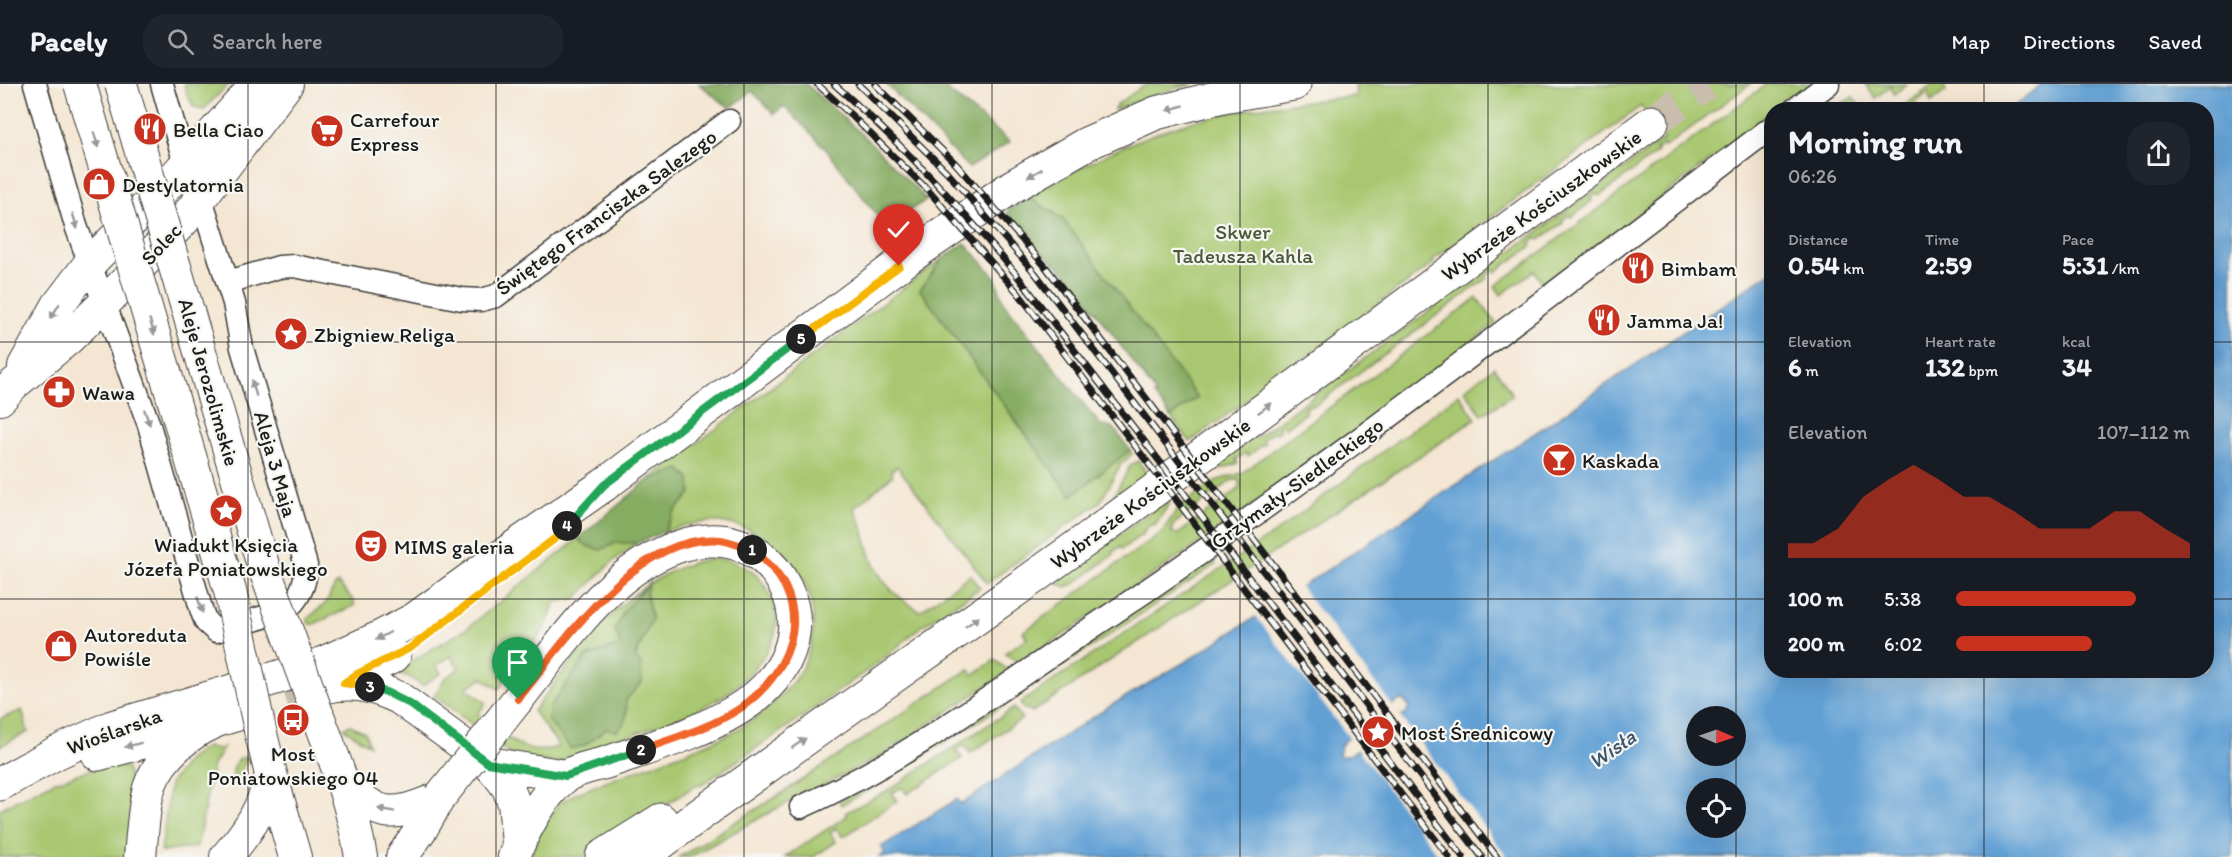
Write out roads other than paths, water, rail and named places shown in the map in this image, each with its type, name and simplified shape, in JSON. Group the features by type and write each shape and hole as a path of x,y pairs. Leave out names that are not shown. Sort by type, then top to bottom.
{"main road":[{"name":"Aleje Jerozolimskie","path":"80,84 230,591 244,711 271,774 295,857"},
{"name":"Aleje Jerozolimskie","path":"121,84 262,562 329,694 342,778"},
{"name":"Solec","path":"6,392 58,305 90,263 186,164 257,84"},
{"name":"Solec","path":"6,392 68,339 184,220 287,84"},
{"path":"0,785 210,724 244,711 319,665 361,647 415,619 604,485 909,258 1013,186 1086,144 1156,113 1223,96 1294,84"},
{"name":"Wybrzeże Kościuszkowskie","path":"642,857 751,776 924,657 1091,536 1652,122"},
{"path":"329,694 357,674 410,648 460,611 557,537 604,485"},
{"path":"402,857 439,798 518,699 586,615 629,573 650,560 687,544 704,540 721,540 752,550 777,571 791,602 794,626 788,651 778,670 765,687 739,709 709,724 566,776 488,763"},
{"path":"329,694 371,688 399,698 488,763 508,788 514,803 516,850"},
{"name":"Wioślarska","path":"0,785 112,727 244,711"},
{"path":"140,857 147,795 155,773 165,758 181,743 210,724"},
{"path":"226,857 258,815 271,774"},
{"path":"516,850 543,804 566,776"},
{"path":"602,857 657,822 751,776"},
{"path":"342,778 363,802 390,812 406,811 439,798"},
{"path":"342,778 361,857"}],"street":[{"path":"34,84 76,225 104,304"},
{"name":"Aleja 3 Maja","path":"104,304 149,425 202,612 207,622 216,631 284,611 294,604 306,580 306,565 242,348 228,282 186,164 162,84"},
{"path":"1805,102 1827,85"},
{"name":"Świętego Franciszka Salezego","path":"228,282 279,267 294,266 462,299 481,300 496,296 729,121"},
{"name":"Grzymały-Siedleckiego","path":"801,807 835,792 900,755 1185,566 1414,398 1764,133"}],"water":[{"name":"Wisła","path":"2043,84 2232,84 2232,857 879,857 885,853 881,847 957,799 961,804 1110,706 1251,620 1547,425 1764,277 1764,678 2214,678 2214,102 2019,102","holes":["1403,700 1409,706 1406,713 1364,747 1339,756 1341,745 1345,741 1398,701"]}],"tunnel":[{"path":"1652,122 1706,84"},
{"path":"240,714 326,687"}],"railway":[{"path":"817,84 927,189 1019,294 1449,857"},
{"path":"834,84 929,175 1016,274 1463,857"},
{"path":"858,84 947,172 1035,273 1482,857"},
{"path":"875,84 956,164 1045,266 1497,857"}],"place":[{"name":"Bella Ciao","path":"150,129"},
{"name":"Carrefour Express","path":"327,131"},
{"name":"Destylatornia","path":"99,184"},
{"name":"Bimbam","path":"1638,268"},
{"name":"Jamma Ja!","path":"1604,320"},
{"name":"Zbigniew Religa","path":"291,334"},
{"name":"Wawa","path":"59,392"},
{"name":"Kaskada","path":"1559,460"},
{"name":"Wiadukt Księcia Józefa Poniatowskiego","path":"226,511"},
{"name":"MIMS galeria","path":"371,546"},
{"name":"Autoreduta Powiśle","path":"61,646"},
{"name":"Most Poniatowskiego 04","path":"293,720"},
{"name":"Most Średnicowy","path":"1378,732"}],"park label":[{"name":"Skwer Tadeusza Kahla","path":"1243,243"}]}
